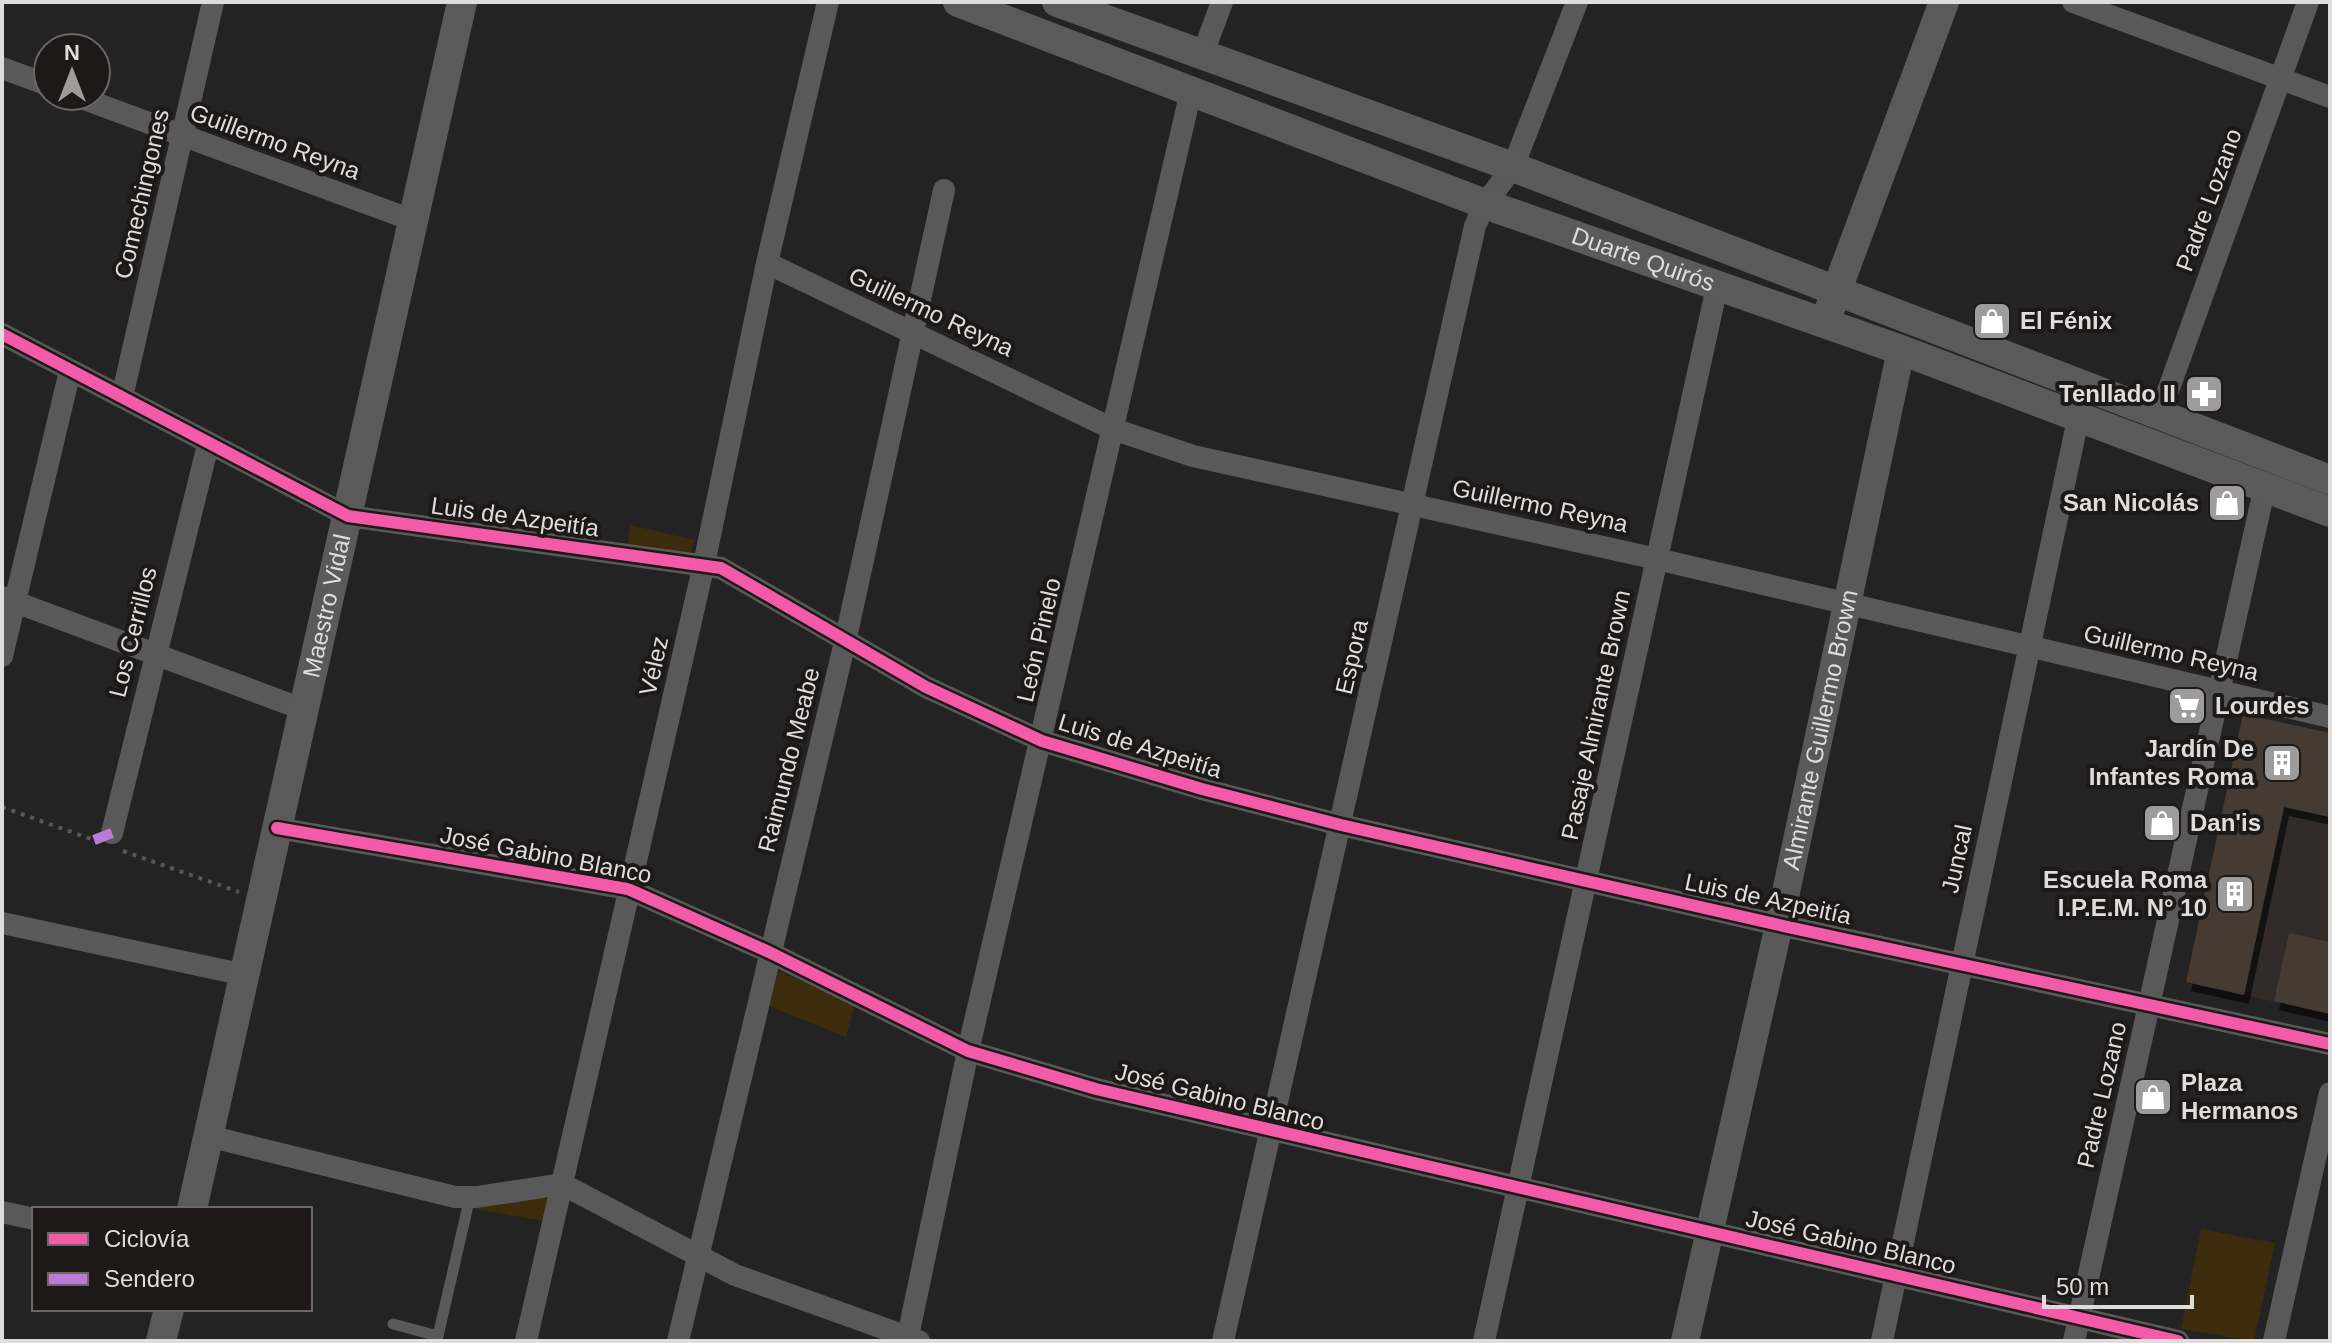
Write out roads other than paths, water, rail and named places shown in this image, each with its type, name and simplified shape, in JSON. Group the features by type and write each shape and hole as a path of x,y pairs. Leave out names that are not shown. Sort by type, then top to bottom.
{"main road":[{"name":"Maestro Vidal","path":"192,1207 462,2"},
{"name":"Duarte Quirós","path":"958,2 1485,204 1901,350 2330,512"},
{"name":"Duarte Quirós","path":"1057,2 1513,167 2330,480"},
{"path":"1824,324 1944,2"},
{"path":"161,1341 168,1311"}],"street":[{"name":"Comechingones","path":"122,397 213,2"},
{"name":"Vélez","path":"526,1341 704,564 767,263 828,2"},
{"path":"1202,56 1222,2"},
{"name":"Espora","path":"1223,1341 1475,226 1485,204 1513,167 1577,2"},
{"path":"2073,2 2330,97"},
{"name":"Padre Lozano","path":"2159,416 2308,2"},
{"path":"2,68 32,79"},
{"name":"León Pinelo","path":"912,1340 968,1051 1191,91"},
{"name":"Guillermo Reyna","path":"112,110 412,220"},
{"name":"Raimundo Meabe","path":"678,1341 845,642 944,190"},
{"name":"Guillermo Reyna","path":"767,263 1113,429 1237,468 1657,559 2330,717"},
{"name":"Pasaje Almirante Brown","path":"1484,1341 1717,287"},
{"name":"Luis de Azpeitía","path":"2,334 348,516 704,564 729,572 926,687 1042,741 1202,789 1341,825 1779,925 2330,1044"},
{"name":"Almirante Guillermo Brown","path":"1685,1341 1779,925 1901,350"},
{"path":"2,656 9,599 70,371"},
{"name":"Juncal","path":"1882,1341 2086,389"},
{"name":"Los Cerrillos","path":"103,836 208,445"},
{"name":"Padre Lozano","path":"2074,1341 2265,486"},
{"path":"9,599 302,709"},
{"name":"José Gabino Blanco","path":"277,828 628,889 769,952 968,1051 1096,1089 1271,1133 1710,1231 2178,1341"},
{"path":"2,923 245,975"},
{"path":"2274,1341 2330,1093"},
{"path":"208,1136 437,1194 470,1197 562,1184 697,1258 766,1287 912,1340"},
{"path":"2,1212 32,1219"}],"lane":[{"path":"393,1324 438,1336 470,1197"}],"place":[{"name":"El Fénix","path":"1992,321"},
{"name":"Tenllado II","path":"2204,394"},
{"name":"San Nicolás","path":"2227,503"},
{"name":"Lourdes","path":"2187,706"},
{"name":"Jardín De Infantes Roma","path":"2282,763"},
{"name":"Dan'is","path":"2162,823"},
{"name":"Escuela Roma I.P.E.M. N° 10","path":"2235,894"},
{"name":"Plaza Hermanos","path":"2153,1097"}]}
